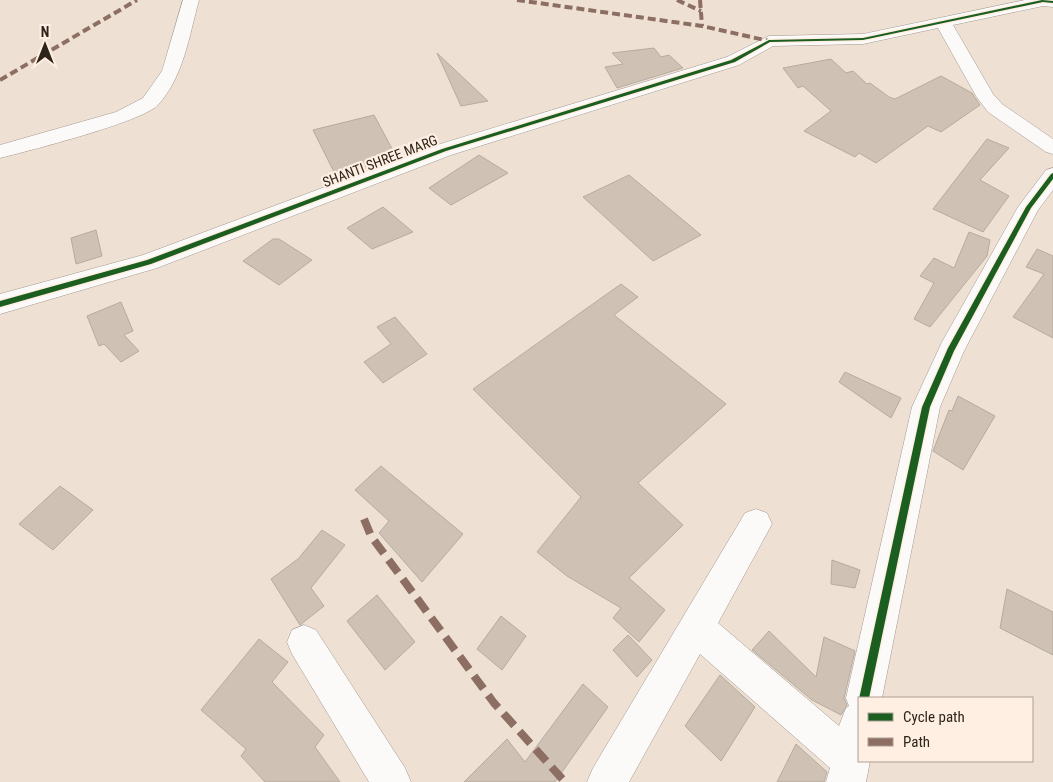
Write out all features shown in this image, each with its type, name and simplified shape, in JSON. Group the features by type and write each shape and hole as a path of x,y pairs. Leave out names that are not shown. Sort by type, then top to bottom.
{"street":[{"path":"0,152 123,116 150,102 172,71 191,0"},
{"path":"1046,1 942,21 985,96 995,108 1053,148"},
{"name":"SHANTI SHREE MARG","path":"0,304 149,262 444,150 732,61 769,41 864,39 942,21"},
{"path":"864,697 926,407 951,350 1029,207 1053,175"},
{"path":"607,782 756,524"},
{"path":"697,628 848,771"},
{"path":"304,642 391,782"},
{"path":"848,771 858,726"}],"building":[{"path":"654,48 661,57 669,55 683,68 617,88 605,67 623,64 612,53"},
{"path":"437,53 488,101 461,106"},
{"path":"831,59 846,73 853,71 867,84 870,83 889,97 895,99 941,76 972,93 980,105 941,132 928,126 876,163 859,153 855,157 804,131 831,111 803,86 798,88 783,68"},
{"path":"374,115 397,158 337,178 313,130"},
{"path":"987,139 1009,148 980,180 1009,196 983,232 933,209"},
{"path":"479,155 508,173 451,205 429,188"},
{"path":"629,175 701,235 653,261 583,197"},
{"path":"383,207 413,232 372,249 347,228"},
{"path":"96,230 102,256 76,264 71,238"},
{"path":"969,232 990,240 987,256 930,327 914,319 934,283 920,276 934,258 954,268"},
{"path":"273,239 279,239 312,260 279,285 243,261"},
{"path":"1037,249 1053,256 1053,338 1013,317 1044,274 1026,267"},
{"path":"621,284 638,297 614,315 726,404 638,483 683,525 629,578 665,610 639,642 613,618 621,608 567,576 537,552 581,497 473,389"},
{"path":"121,302 133,331 124,335 139,351 121,362 104,344 99,346 87,316"},
{"path":"395,317 427,354 383,383 364,362 391,344 377,327"},
{"path":"845,372 901,398 891,418 839,382"},
{"path":"958,396 995,416 963,470 933,451 949,410 952,411"},
{"path":"381,466 463,534 422,582 379,533 389,521 355,490"},
{"path":"60,486 93,510 53,550 19,524"},
{"path":"322,530 345,545 311,588 324,606 300,625 271,579 298,559"},
{"path":"832,560 860,570 855,588 831,584"},
{"path":"1007,589 1053,612 1053,655 1000,628"},
{"path":"377,595 415,642 385,670 347,621"},
{"path":"501,616 526,636 502,670 477,649"},
{"path":"769,631 816,677 824,637 855,651 844,698 847,705 841,715 812,700 752,650"},
{"path":"628,635 652,660 637,677 613,650"},
{"path":"259,639 288,662 272,682 324,735 315,747 340,782 265,782 241,756 246,749 201,710"},
{"path":"720,675 755,707 721,761 685,726"},
{"path":"583,684 608,707 555,782 464,782 507,739 525,762"},
{"path":"796,744 827,772 824,782 777,782"}],"marked path":[{"path":"0,80 137,0"},
{"path":"517,0 702,26 769,41"},
{"path":"677,0 701,11"},
{"path":"700,0 702,26"},
{"path":"364,519 371,536 494,703 565,782"}],"cycle path":[{"path":"0,304 149,262 444,150 733,61 769,41 863,39 1043,1 1053,2"},
{"path":"864,697 926,407 951,350 1029,207 1053,175"}]}
